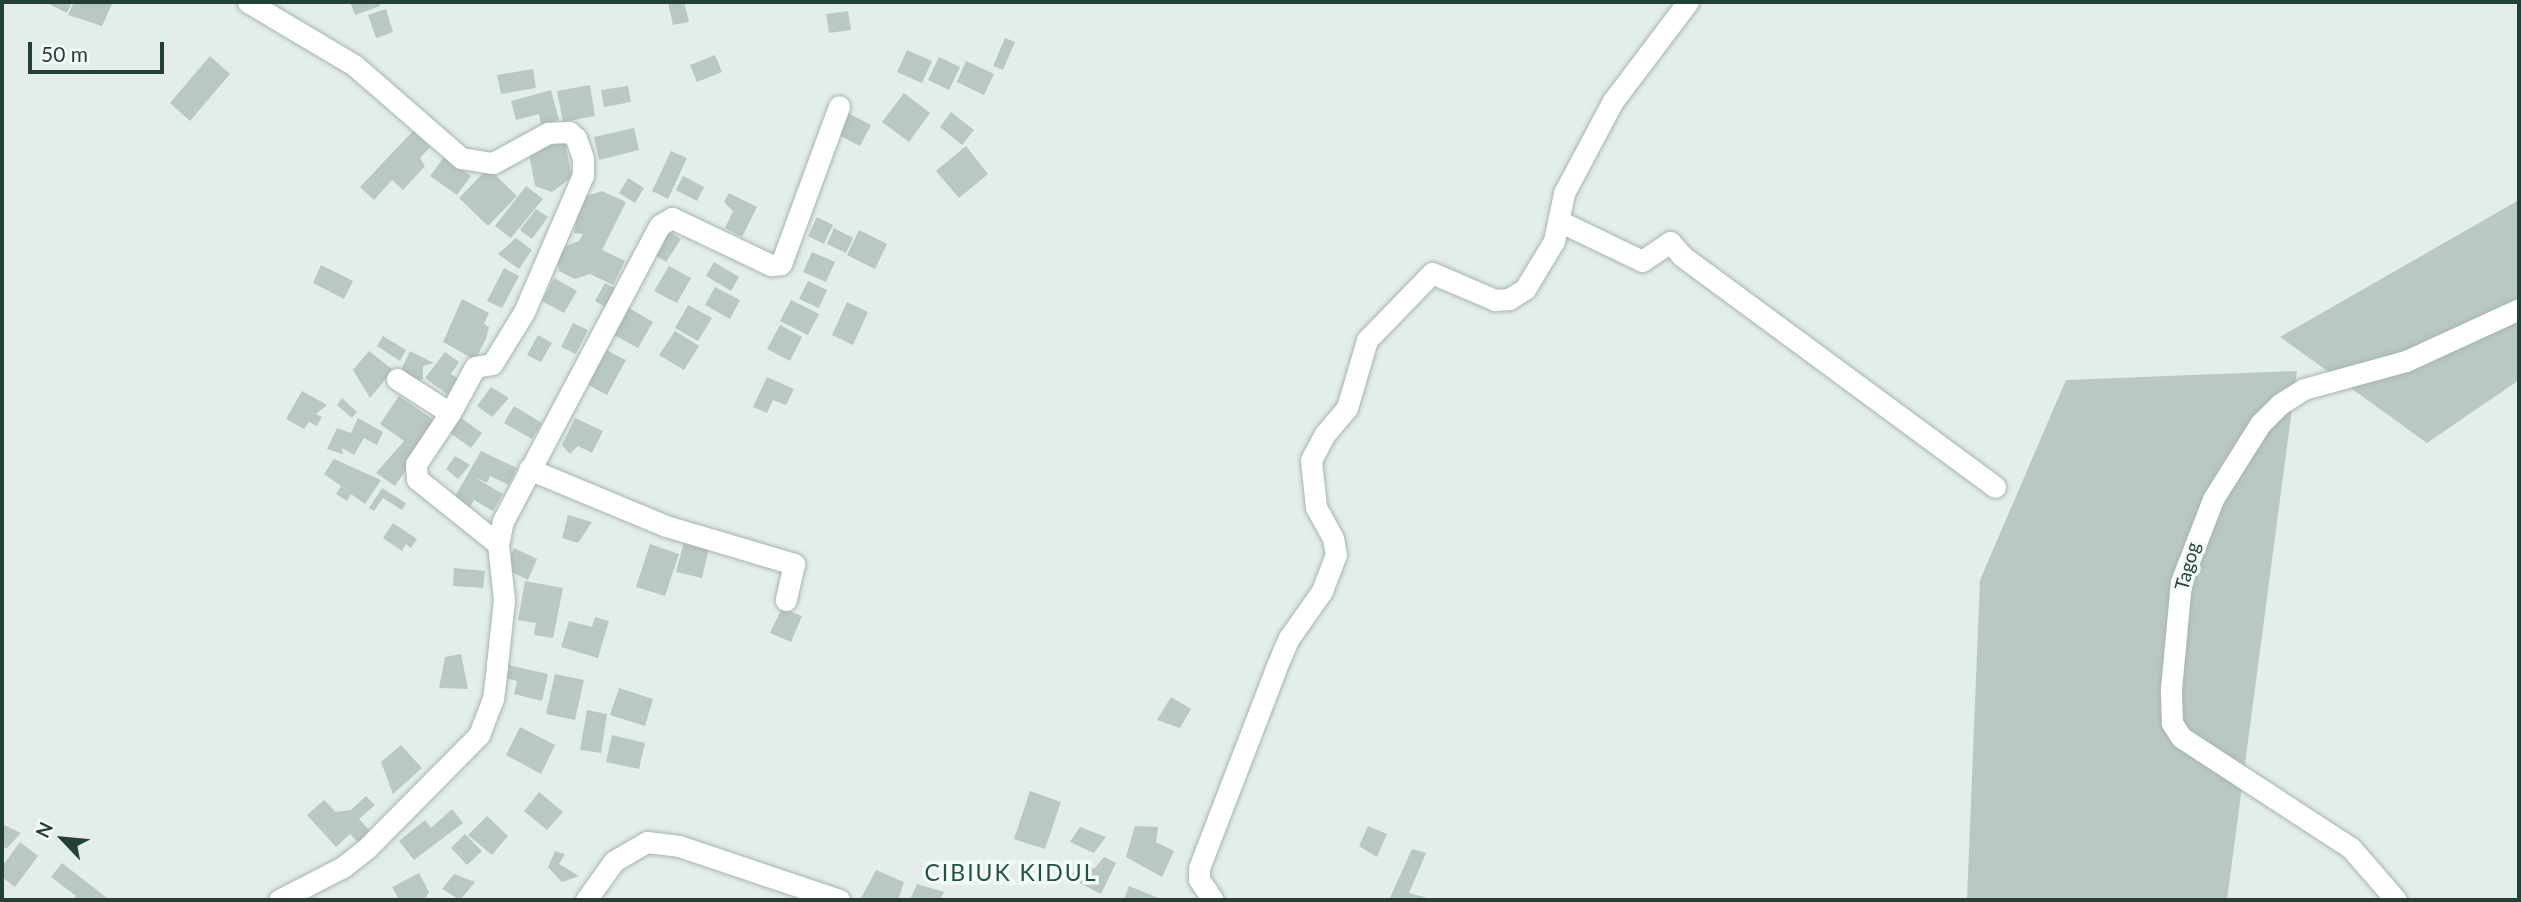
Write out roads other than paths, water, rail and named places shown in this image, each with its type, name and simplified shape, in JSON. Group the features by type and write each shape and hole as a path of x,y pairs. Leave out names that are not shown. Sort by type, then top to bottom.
{"street":[{"path":"248,2 354,65 461,158 493,163 548,134 569,132 576,138 583,158 583,175 524,312 492,364 475,367 450,413 416,464 417,479 498,544"},
{"path":"1213,900 1199,879 1199,868 1289,638 1322,591 1336,555 1333,538 1316,507 1311,460 1325,434 1347,408 1367,340 1432,273 1495,300 1516,296 1535,275 1559,221 1564,193 1613,101 1688,2"},
{"path":"279,900 343,867 366,849 479,735 493,699 504,600 498,544 511,502 665,219 681,222 771,265 780,264 839,106"},
{"path":"1559,221 1642,261 1670,242 1682,256 1995,487"},
{"name":"Tagog","path":"2396,900 2351,848 2181,737 2172,723 2171,689 2180,582 2213,499 2260,424 2280,404 2305,389 2406,361 2519,309"},
{"path":"397,379 450,413"},
{"path":"529,469 666,526 794,564 786,600"},
{"path":"586,900 614,861 648,842 679,846 839,900"}],"district":[{"name":"CIBIUK KIDUL","path":"1011,872"}]}
